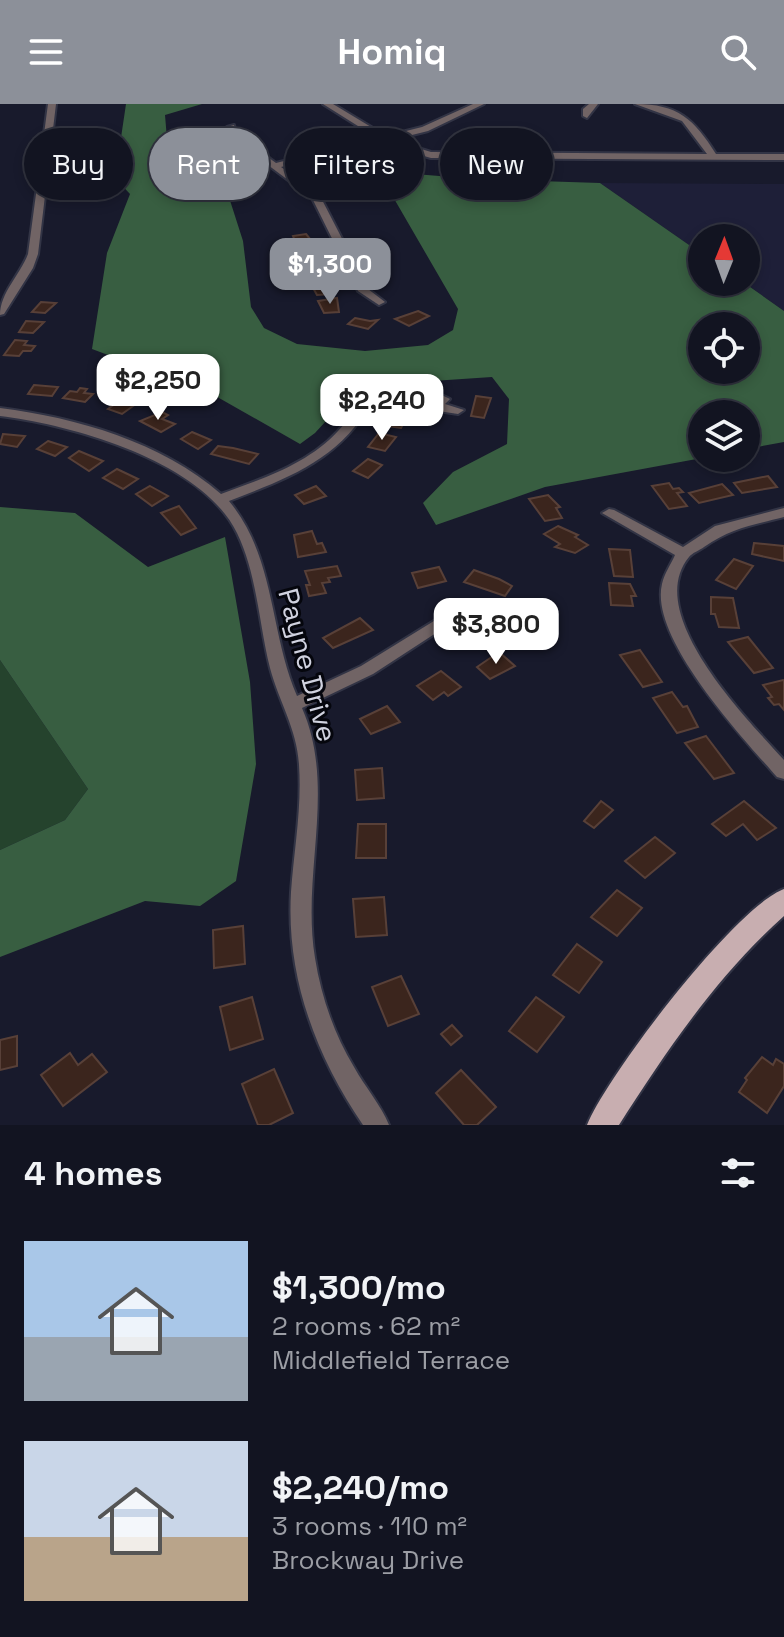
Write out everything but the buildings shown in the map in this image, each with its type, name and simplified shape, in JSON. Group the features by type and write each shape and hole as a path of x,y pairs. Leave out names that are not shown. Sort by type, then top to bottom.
{"main road":[{"path":"602,1125 695,988 745,934 784,900"}],"street":[{"path":"0,311 28,268 33,254 52,104"},
{"path":"327,104 366,128"},
{"path":"424,129 480,104"},
{"path":"587,116 586,111 594,104"},
{"path":"639,104 688,118 714,158"},
{"path":"231,127 232,135 316,196 363,291 379,302"},
{"path":"424,153 441,156 784,157"},
{"path":"277,165 285,163"},
{"path":"220,500 282,476 320,455 348,430 368,397 409,401 431,394 444,399 434,405 458,410"},
{"name":"Payne Drive","path":"0,412 63,421 117,439 182,472 220,500 243,531 252,555 283,687 307,749 310,810 300,922 306,976 325,1037 346,1078 377,1125"},
{"path":"784,512 721,527 699,538 682,553 672,571 669,585 674,628 709,684 784,772"},
{"path":"609,513 682,553"},
{"path":"291,706 367,670 448,620"}],"shaded area":[{"path":"600,183 784,184 784,311 760,294 760,224 688,224 688,244"}],"green space":[{"path":"126,104 202,104 165,115 166,128 149,128 149,200 230,200 243,241 251,307 264,328 297,344 365,351 428,345 453,330 458,309 395,200 424,200 424,175 440,176 440,200 553,200 553,181 600,183 688,244 688,296 760,294 784,311 784,442 760,446 760,400 688,400 688,461 545,487 436,525 423,503 453,472 507,444 509,399 492,377 358,386 315,433 300,444 212,394 92,349 107,253 128,200 133,200 133,128 122,128"},
{"path":"0,507 75,513 148,567 225,537 250,682 256,764 236,881 200,906 145,901 0,957 0,850 65,820 88,789 0,660"},
{"path":"0,660 88,789 65,820 0,850"}]}
